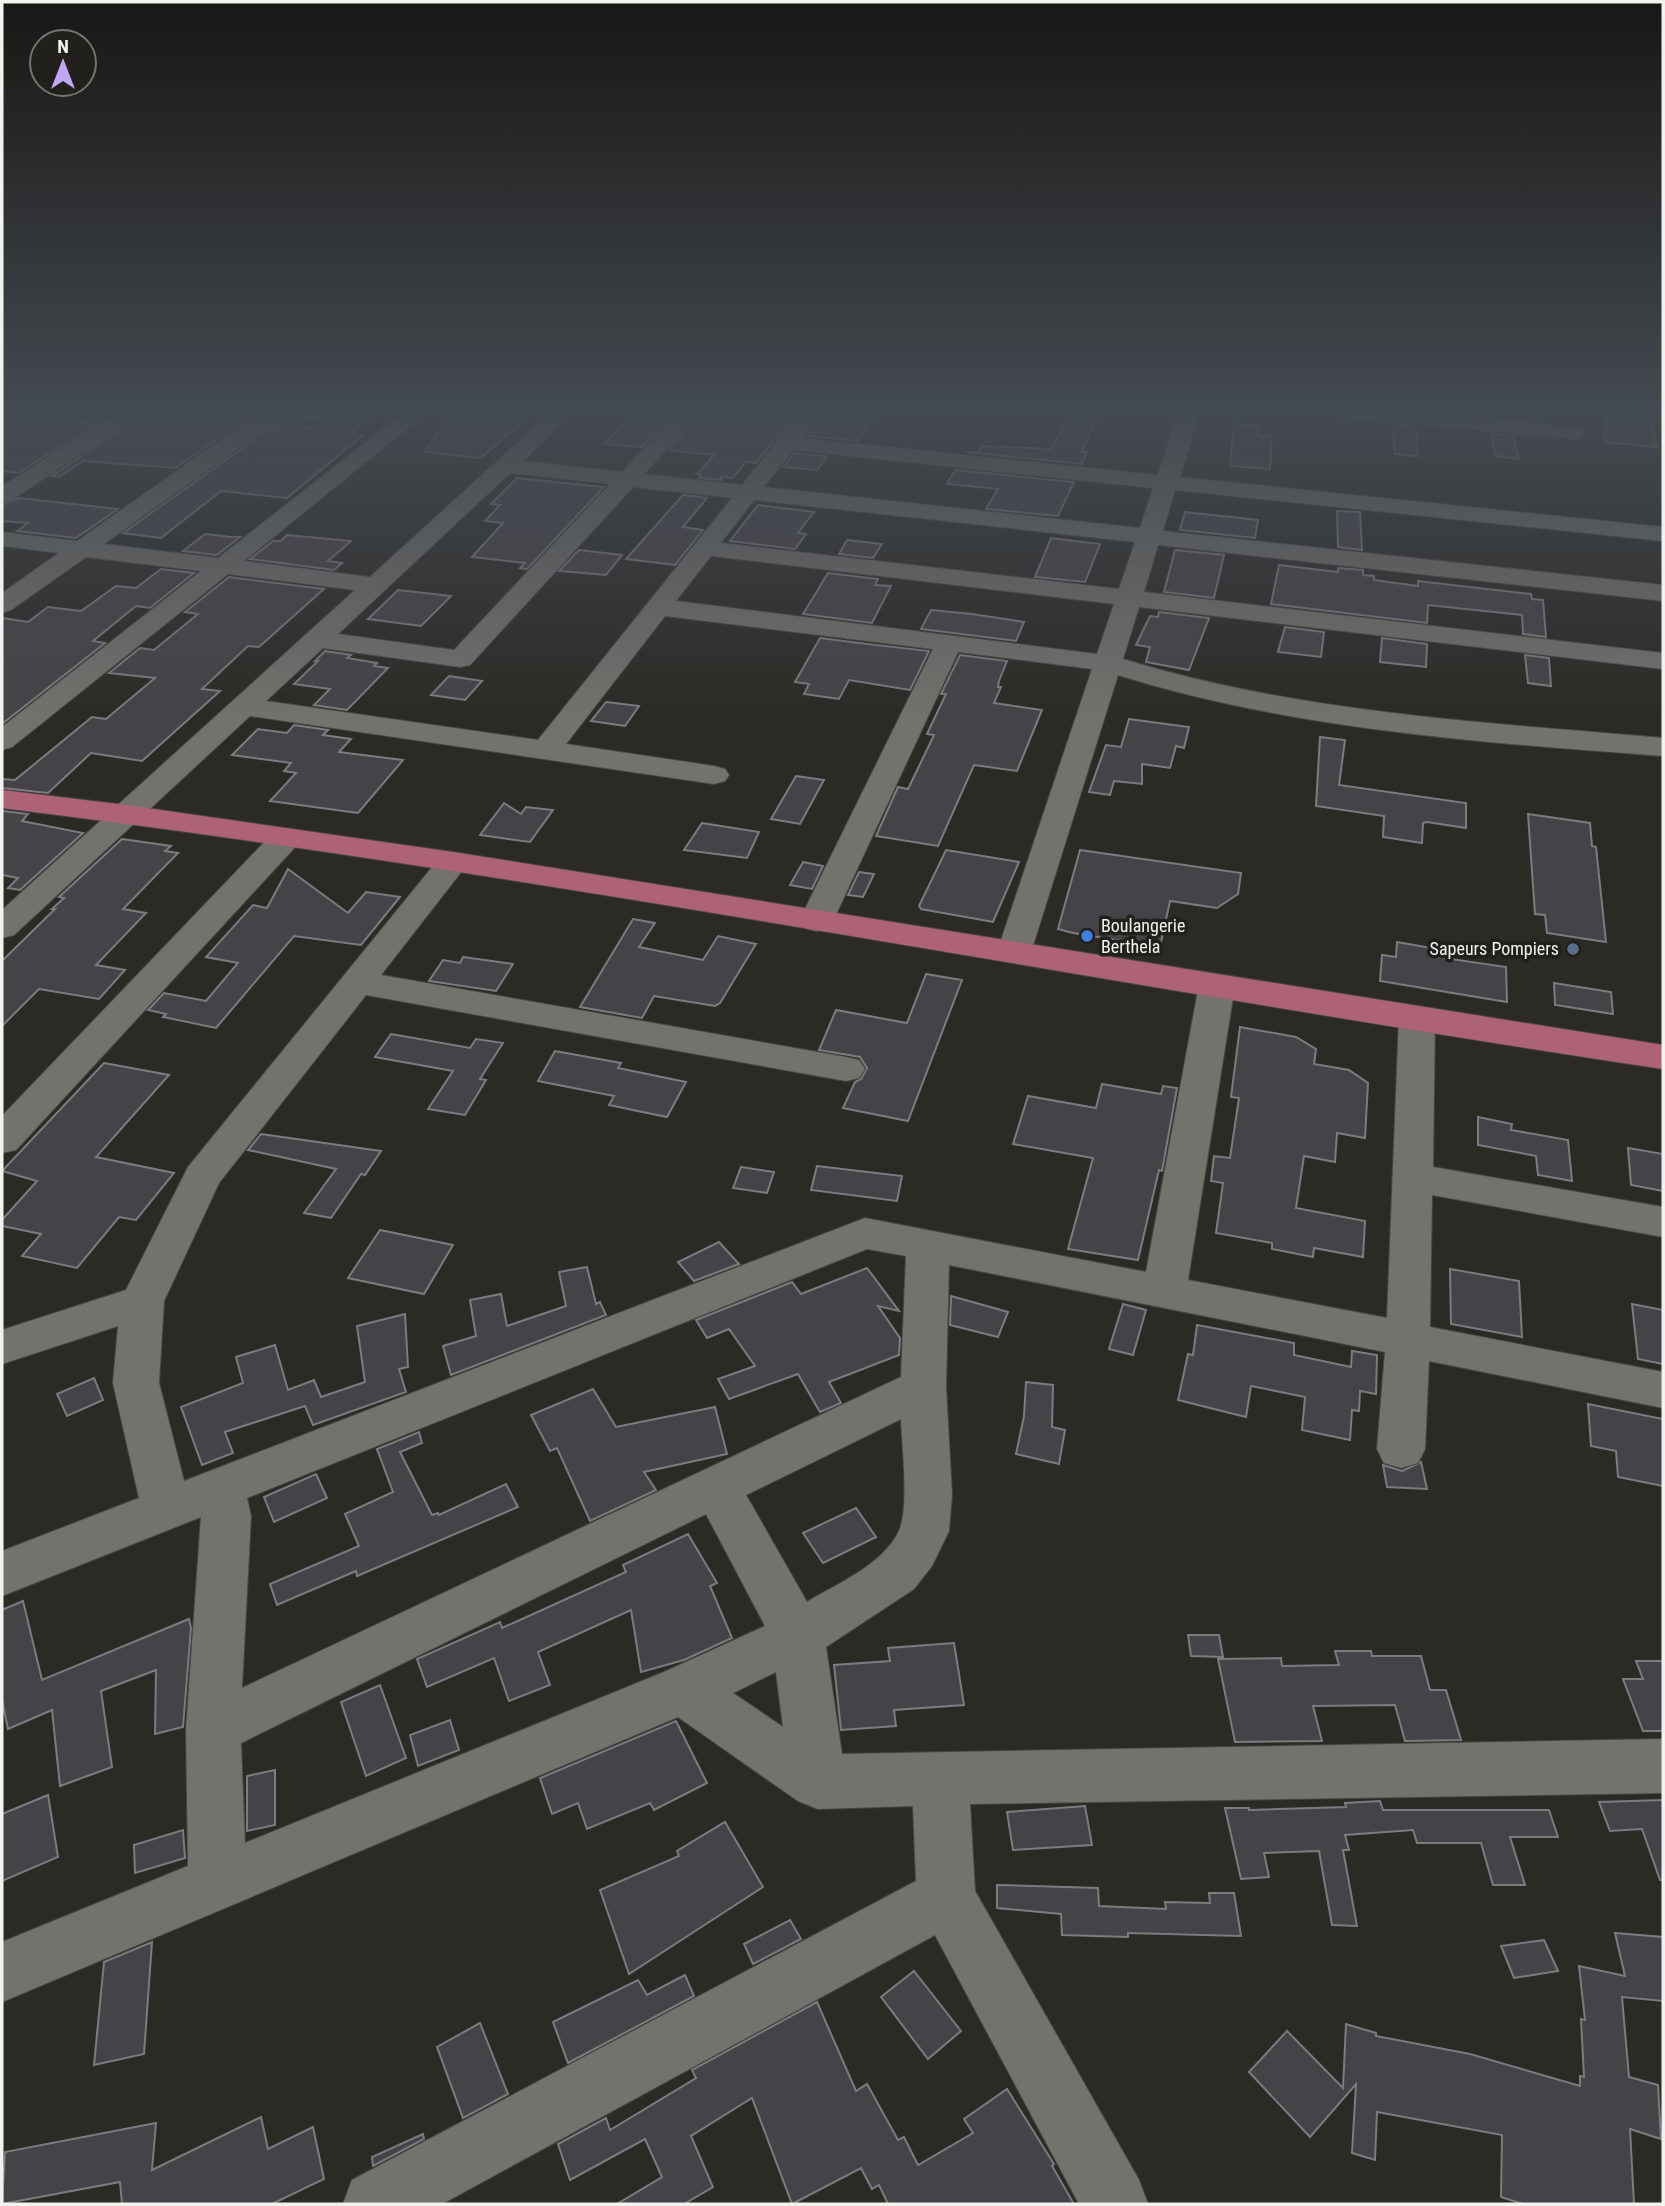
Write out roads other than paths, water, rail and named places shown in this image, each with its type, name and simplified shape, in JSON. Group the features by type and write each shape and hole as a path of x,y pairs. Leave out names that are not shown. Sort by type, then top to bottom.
{"main road":[{"path":"2,799 126,814 453,862 1663,1057"}],"street":[{"path":"2,606 133,513"},
{"path":"2,741 290,513"},
{"path":"2,928 455,513"},
{"path":"317,639 460,659 596,513"},
{"path":"545,750 732,513"},
{"path":"939,513 1663,593"},
{"path":"1014,952 1157,513"},
{"path":"1462,513 1663,534"},
{"path":"2,539 376,585"},
{"path":"704,548 1663,661"},
{"path":"659,607 1108,663 1161,682 1254,704 1450,728 1663,747"},
{"path":"816,920 950,643"},
{"path":"243,706 714,775"},
{"path":"2,1140 286,838"},
{"path":"166,1508 136,1383 142,1301 202,1177 453,862"},
{"path":"357,982 846,1069"},
{"path":"1164,1292 1217,985"},
{"path":"1401,1449 1408,1340 1417,1017"},
{"path":"1412,1177 1663,1222"},
{"path":"2,1574 865,1233 1663,1390"},
{"path":"2,1972 683,1690 798,1636 896,1573 914,1551 924,1531 928,1494 923,1387 928,1245"},
{"path":"2,1347 142,1301"},
{"path":"213,1729 923,1387"},
{"path":"217,1884 213,1729 226,1516 220,1487"},
{"path":"716,1487 798,1636 818,1782"},
{"path":"683,1690 818,1782 940,1777 1663,1766"},
{"path":"940,1777 946,1897 1115,2204"},
{"path":"376,2204 946,1897"}],"place":[{"name":"Boulangerie Berthela","path":"1087,936"},
{"name":"Sapeurs Pompiers","path":"1573,949"}]}
